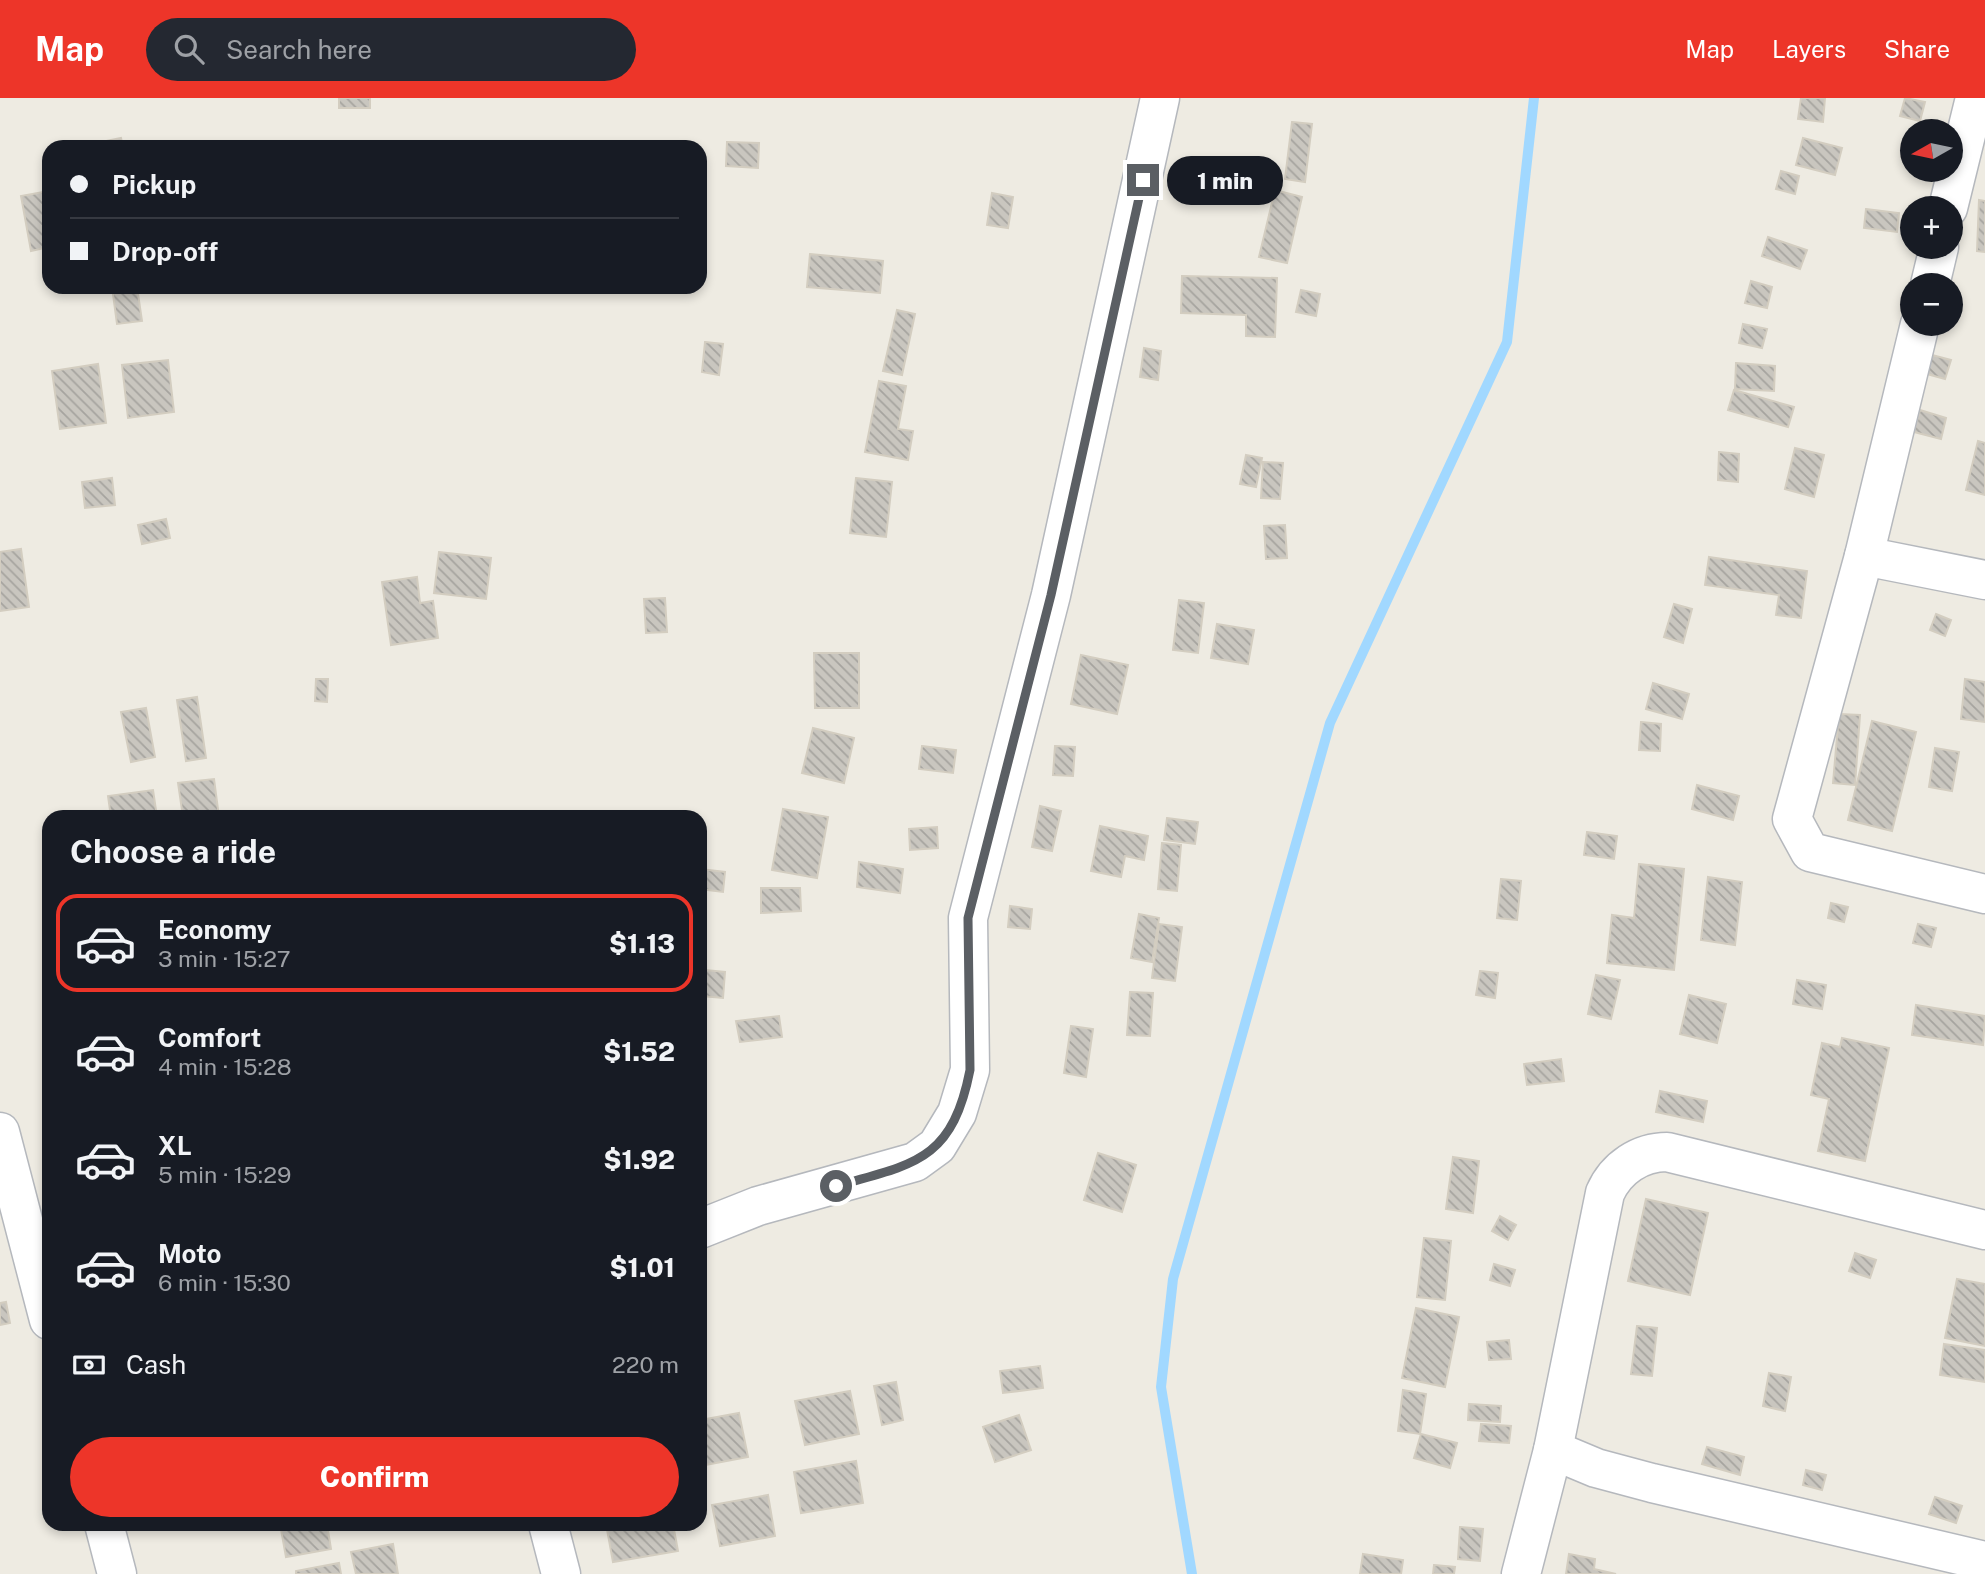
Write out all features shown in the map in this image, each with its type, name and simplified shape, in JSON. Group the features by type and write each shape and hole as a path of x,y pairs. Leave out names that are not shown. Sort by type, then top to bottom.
{"street":[{"path":"707,1226 758,1206 889,1172 924,1158 947,1132 966,1091 970,1070 968,918 1051,595 1160,98"},
{"path":"1951,196 1975,98"},
{"path":"1917,336 1864,556 1792,819 1810,852 1985,894"},
{"path":"1864,556 1985,580"},
{"path":"0,1132 42,1293"},
{"path":"1521,1574 1553,1450 1605,1193 1611,1180 1635,1160 1649,1153 1667,1152 1985,1230"},
{"path":"1553,1450 1596,1468 1652,1483 1985,1561"},
{"path":"106,1531 117,1574"},
{"path":"550,1531 561,1574"}],"building":[{"path":"339,98 370,98 370,108 339,108"},
{"path":"1801,98 1825,98 1823,122 1798,119"},
{"path":"1905,98 1925,102 1921,119 1900,116"},
{"path":"1292,122 1312,124 1305,182 1285,179"},
{"path":"1803,138 1842,148 1835,175 1796,165"},
{"path":"727,142 759,143 758,168 726,166"},
{"path":"1781,171 1799,176 1795,194 1776,189"},
{"path":"1275,190 1302,197 1287,263 1259,257"},
{"path":"42,192 42,249 31,251 21,196"},
{"path":"992,193 1013,197 1008,228 987,225"},
{"path":"1979,200 1985,201 1985,252 1977,251"},
{"path":"1866,209 1899,213 1897,232 1864,228"},
{"path":"1768,237 1807,250 1800,269 1762,256"},
{"path":"810,254 883,261 880,293 807,287"},
{"path":"1182,276 1277,278 1275,337 1246,336 1246,315 1181,313"},
{"path":"1751,281 1772,287 1767,308 1745,303"},
{"path":"1301,290 1320,294 1316,316 1296,312"},
{"path":"113,294 138,294 142,321 117,324"},
{"path":"897,310 915,314 902,375 883,371"},
{"path":"1743,324 1767,329 1762,348 1739,343"},
{"path":"705,342 723,344 719,375 702,372"},
{"path":"1144,348 1161,351 1158,380 1140,377"},
{"path":"1932,355 1951,360 1945,379 1927,374"},
{"path":"168,360 174,412 128,418 122,365"},
{"path":"1736,363 1775,366 1774,391 1735,389"},
{"path":"98,364 106,423 60,429 52,371"},
{"path":"879,381 906,386 898,429 913,431 908,460 865,452"},
{"path":"1734,390 1794,407 1788,427 1728,410"},
{"path":"1920,410 1946,418 1941,439 1914,432"},
{"path":"1978,441 1985,443 1985,495 1966,490"},
{"path":"1795,448 1824,455 1814,497 1785,489"},
{"path":"1719,452 1739,454 1738,482 1718,480"},
{"path":"1246,455 1262,458 1256,487 1240,484"},
{"path":"1263,462 1283,463 1280,499 1261,498"},
{"path":"112,478 115,505 85,508 82,482"},
{"path":"856,478 892,482 886,537 850,533"},
{"path":"166,519 170,538 142,544 138,525"},
{"path":"1285,525 1287,558 1266,559 1264,526"},
{"path":"21,549 29,607 0,611 0,552"},
{"path":"439,552 491,558 486,599 434,593"},
{"path":"1709,557 1807,571 1801,618 1776,615 1779,595 1705,585"},
{"path":"417,577 420,603 433,601 438,638 391,645 382,582"},
{"path":"665,598 667,632 646,633 644,599"},
{"path":"1179,600 1204,603 1198,653 1173,650"},
{"path":"1674,604 1692,609 1683,643 1664,637"},
{"path":"1936,614 1951,620 1945,636 1930,630"},
{"path":"1217,624 1254,630 1248,664 1211,658"},
{"path":"814,653 859,653 859,708 815,708"},
{"path":"1081,655 1128,665 1117,714 1071,704"},
{"path":"316,679 328,679 327,702 315,701"},
{"path":"1965,679 1985,682 1985,722 1961,719"},
{"path":"1653,683 1689,694 1682,719 1646,709"},
{"path":"197,697 206,758 186,761 177,700"},
{"path":"146,708 155,757 131,762 121,712"},
{"path":"1839,714 1860,715 1855,785 1833,783"},
{"path":"1872,721 1916,732 1892,831 1848,820"},
{"path":"1641,722 1661,724 1660,751 1639,750"},
{"path":"813,728 854,738 844,783 802,773"},
{"path":"922,746 956,750 953,773 919,769"},
{"path":"1055,746 1075,747 1073,776 1053,775"},
{"path":"1935,748 1959,752 1952,791 1929,787"},
{"path":"214,779 218,810 182,810 178,783"},
{"path":"1697,785 1739,796 1733,820 1692,809"},
{"path":"153,790 156,810 110,810 108,796"},
{"path":"1040,806 1061,811 1052,851 1032,847"},
{"path":"783,809 828,817 817,878 772,870"},
{"path":"1167,818 1198,822 1195,844 1164,840"},
{"path":"1100,826 1148,836 1144,860 1125,856 1121,877 1091,871"},
{"path":"937,827 938,848 910,850 909,829"},
{"path":"1587,832 1617,836 1614,859 1584,855"},
{"path":"1162,843 1181,845 1177,891 1158,889"},
{"path":"859,862 903,869 900,893 857,887"},
{"path":"1639,864 1684,869 1674,970 1607,963 1612,915 1634,918"},
{"path":"707,870 725,872 723,892 707,890"},
{"path":"1708,877 1742,882 1735,945 1701,940"},
{"path":"1501,879 1521,881 1517,920 1497,918"},
{"path":"761,888 800,888 801,911 761,913"},
{"path":"1831,903 1848,907 1844,922 1828,918"},
{"path":"1010,906 1032,909 1030,929 1008,927"},
{"path":"1139,914 1159,918 1152,962 1131,958"},
{"path":"1159,924 1182,927 1175,981 1152,978"},
{"path":"1918,924 1936,928 1931,947 1913,943"},
{"path":"707,970 725,972 723,998 707,996"},
{"path":"1480,971 1498,973 1495,998 1476,995"},
{"path":"1596,975 1620,980 1611,1019 1588,1014"},
{"path":"1797,980 1826,985 1822,1009 1793,1004"},
{"path":"1130,992 1153,993 1150,1036 1127,1035"},
{"path":"1689,995 1726,1004 1717,1043 1680,1034"},
{"path":"1916,1005 1985,1016 1983,1045 1912,1035"},
{"path":"779,1016 782,1037 740,1042 736,1021"},
{"path":"1071,1026 1093,1029 1086,1077 1064,1073"},
{"path":"1842,1038 1889,1048 1865,1161 1818,1151 1829,1099 1811,1095 1822,1043 1840,1047"},
{"path":"1561,1059 1564,1081 1527,1085 1524,1064"},
{"path":"1660,1091 1707,1101 1703,1122 1656,1112"},
{"path":"1098,1153 1136,1165 1122,1212 1084,1200"},
{"path":"1453,1157 1479,1161 1473,1213 1446,1209"},
{"path":"1646,1199 1708,1213 1690,1295 1628,1281"},
{"path":"1500,1216 1516,1225 1508,1240 1492,1231"},
{"path":"1424,1238 1451,1241 1445,1300 1417,1297"},
{"path":"1855,1253 1876,1260 1870,1278 1849,1271"},
{"path":"1494,1264 1515,1270 1510,1286 1490,1280"},
{"path":"1957,1279 1985,1284 1985,1346 1945,1338"},
{"path":"6,1302 10,1323 0,1325 0,1303"},
{"path":"1416,1308 1459,1317 1445,1387 1402,1378"},
{"path":"1637,1326 1657,1328 1652,1376 1631,1374"},
{"path":"1509,1340 1511,1359 1489,1360 1487,1342"},
{"path":"1944,1344 1985,1350 1985,1382 1940,1375"},
{"path":"1040,1366 1043,1388 1003,1393 1000,1371"},
{"path":"1769,1373 1791,1377 1785,1411 1763,1406"},
{"path":"896,1382 903,1420 882,1425 874,1386"},
{"path":"1403,1390 1426,1394 1420,1434 1398,1431"},
{"path":"850,1391 859,1434 805,1445 795,1401"},
{"path":"1469,1404 1501,1406 1500,1422 1468,1420"},
{"path":"739,1413 748,1457 707,1465 707,1419"},
{"path":"1019,1415 1031,1450 995,1462 983,1427"},
{"path":"1481,1424 1511,1426 1509,1443 1479,1441"},
{"path":"1421,1434 1457,1443 1450,1468 1414,1458"},
{"path":"1707,1447 1744,1457 1740,1475 1702,1464"},
{"path":"856,1461 863,1503 801,1513 794,1472"},
{"path":"1806,1470 1826,1475 1822,1490 1803,1485"},
{"path":"768,1495 775,1536 720,1546 712,1505"},
{"path":"1935,1497 1962,1506 1956,1523 1929,1514"},
{"path":"1460,1527 1483,1529 1480,1561 1458,1559"},
{"path":"281,1531 328,1531 331,1549 286,1557"},
{"path":"607,1531 674,1531 678,1551 613,1562"},
{"path":"393,1544 398,1574 356,1574 351,1552"},
{"path":"1363,1554 1403,1560 1401,1574 1360,1574"},
{"path":"1569,1554 1595,1559 1594,1569 1616,1574 1566,1574"},
{"path":"339,1563 341,1574 296,1574 296,1571"},
{"path":"1434,1565 1455,1567 1454,1574 1433,1574"}],"waterway":[{"path":"1192,1574 1161,1387 1173,1279 1330,723 1507,342 1534,98"}],"route":[{"path":"836,1186 904,1167 924,1158 947,1132 966,1091 970,1070 966,951 968,918 1051,595 1143,180"}]}
